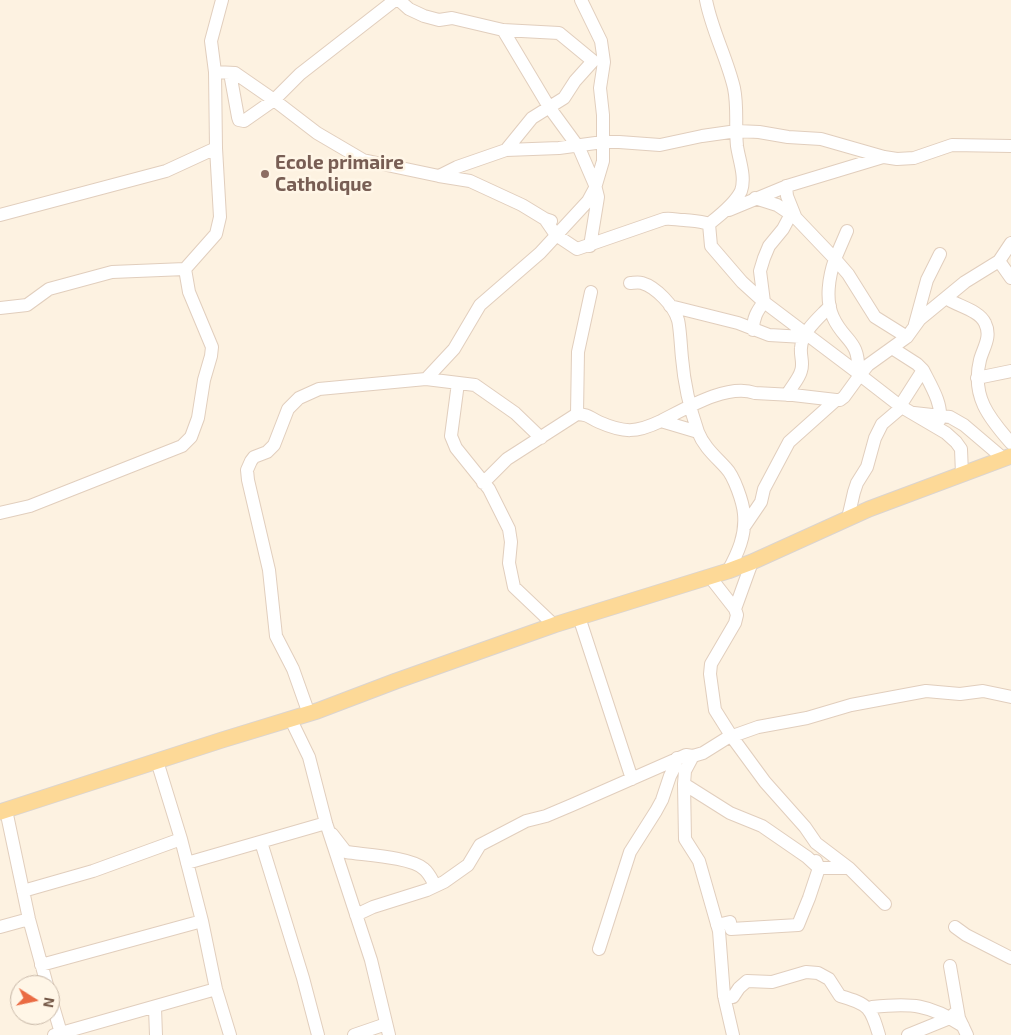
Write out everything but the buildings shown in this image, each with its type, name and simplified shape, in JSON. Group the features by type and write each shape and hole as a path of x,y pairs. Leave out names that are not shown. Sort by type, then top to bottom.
{"main road":[{"path":"3,811 291,720 554,625 728,571 848,518 1007,458"}],"street":[{"path":"0,308 27,305 49,289 112,272 185,269 216,234 220,217 216,148 215,72 211,41 222,0"},
{"path":"230,73 239,120 246,121 274,100 300,74 395,0"},
{"path":"399,0 409,9 439,20 452,18 503,30 559,33 593,61"},
{"path":"426,379 454,349 480,305 540,253 588,201 596,188 603,161 600,88 604,62 601,41 581,0"},
{"path":"706,0 715,34 731,74 735,91 737,144 743,174 740,192 734,201 708,224"},
{"path":"503,30 548,107 577,145 596,188 598,197 590,246"},
{"path":"506,150 532,118 564,98 575,80 602,49"},
{"path":"215,72 235,73 274,100 316,133 363,160 470,181 522,205 545,219 566,225"},
{"path":"439,176 457,167 506,150 559,148 603,142 660,146 702,136 737,131 821,139 897,159 914,158 952,145 1011,146"},
{"path":"0,215 166,171 216,148"},
{"path":"722,212 786,186 884,157"},
{"path":"740,163 758,197 793,215 848,274 875,317 907,337"},
{"path":"786,186 786,196 793,215"},
{"path":"754,330 753,320 764,302 760,271 764,258 769,246 793,215"},
{"path":"545,219 556,235 577,250 664,219 692,220 708,224"},
{"path":"708,224 711,246 742,282 764,302 904,409 939,422 956,442 960,450 962,474"},
{"path":"848,231 835,259 829,281 830,306 832,317 857,353 859,374"},
{"path":"483,483 507,459 576,414 588,415 597,421 625,431 645,429 718,394 749,391 840,400 868,365 907,337 920,319 965,282 999,261 1011,243"},
{"path":"915,327 927,280 940,254"},
{"path":"999,261 1011,278"},
{"path":"0,513 30,506 140,463 182,446 191,437 198,418 212,347 189,292 185,269"},
{"path":"630,283 641,283 661,295 679,321 682,361 698,432 715,458 727,469 736,488 744,512 744,527 739,551 728,571"},
{"path":"576,414 578,352 590,292"},
{"path":"946,298 977,314 985,322 988,338 981,358 977,386 990,419 1011,444"},
{"path":"670,306 738,323 769,335 805,335"},
{"path":"787,395 801,373 803,364 800,356 801,344 805,335 830,306"},
{"path":"892,348 923,370 936,397 939,422"},
{"path":"848,518 857,483 867,467 875,438 882,424 904,409 923,370"},
{"path":"977,378 1011,370"},
{"path":"309,714 296,676 276,636 269,570 248,480 248,470 254,457 267,452 274,445 288,409 299,398 319,389 426,379 475,385 515,413 541,438"},
{"path":"458,383 451,436 456,448 489,489 509,530 511,542 509,563 514,586 554,625"},
{"path":"744,527 761,502 764,489 789,442 836,400"},
{"path":"939,422 950,418 964,425 1007,458"},
{"path":"660,421 698,432"},
{"path":"735,609 752,562"},
{"path":"710,577 735,609 737,615 735,623 714,657 710,674 715,710 765,782 816,843 849,868 885,904"},
{"path":"579,618 632,779"},
{"path":"356,914 427,890 444,882 468,865 480,845 526,821 546,816 686,754 693,756 703,754 732,736 758,727 807,718 852,705 926,691 960,694 984,691 1011,697"},
{"path":"291,720 309,757 327,826 371,960 388,1030 354,1035"},
{"path":"693,756 685,771 684,839 698,861 720,931 724,996 733,1035"},
{"path":"599,949 630,852 656,812 677,758"},
{"path":"157,761 181,839 202,921 216,989 230,1035"},
{"path":"684,784 730,813 762,826 807,857 819,868 849,868"},
{"path":"3,811 44,975"},
{"path":"327,826 346,852 398,859 418,864 425,869 435,885"},
{"path":"187,863 327,826"},
{"path":"717,925 730,922 731,929 798,925 810,898 819,868 812,852 808,832"},
{"path":"23,891 93,871 181,839"},
{"path":"261,842 303,978 318,1035"},
{"path":"0,927 29,919"},
{"path":"41,964 202,921"},
{"path":"955,927 966,935 1011,958"},
{"path":"950,966 954,1013 965,1030"},
{"path":"724,996 733,997 739,988 748,981 772,982 806,972 818,972 829,979 840,996 851,999 868,1008 873,1014 879,1035"},
{"path":"57,1034 94,1030 216,989"},
{"path":"872,1007 900,1005 954,1013"},
{"path":"155,1008 156,1035"},
{"path":"908,1035 954,1013"}],"place":[{"name":"Ecole primaire Catholique","path":"265,174"}]}
